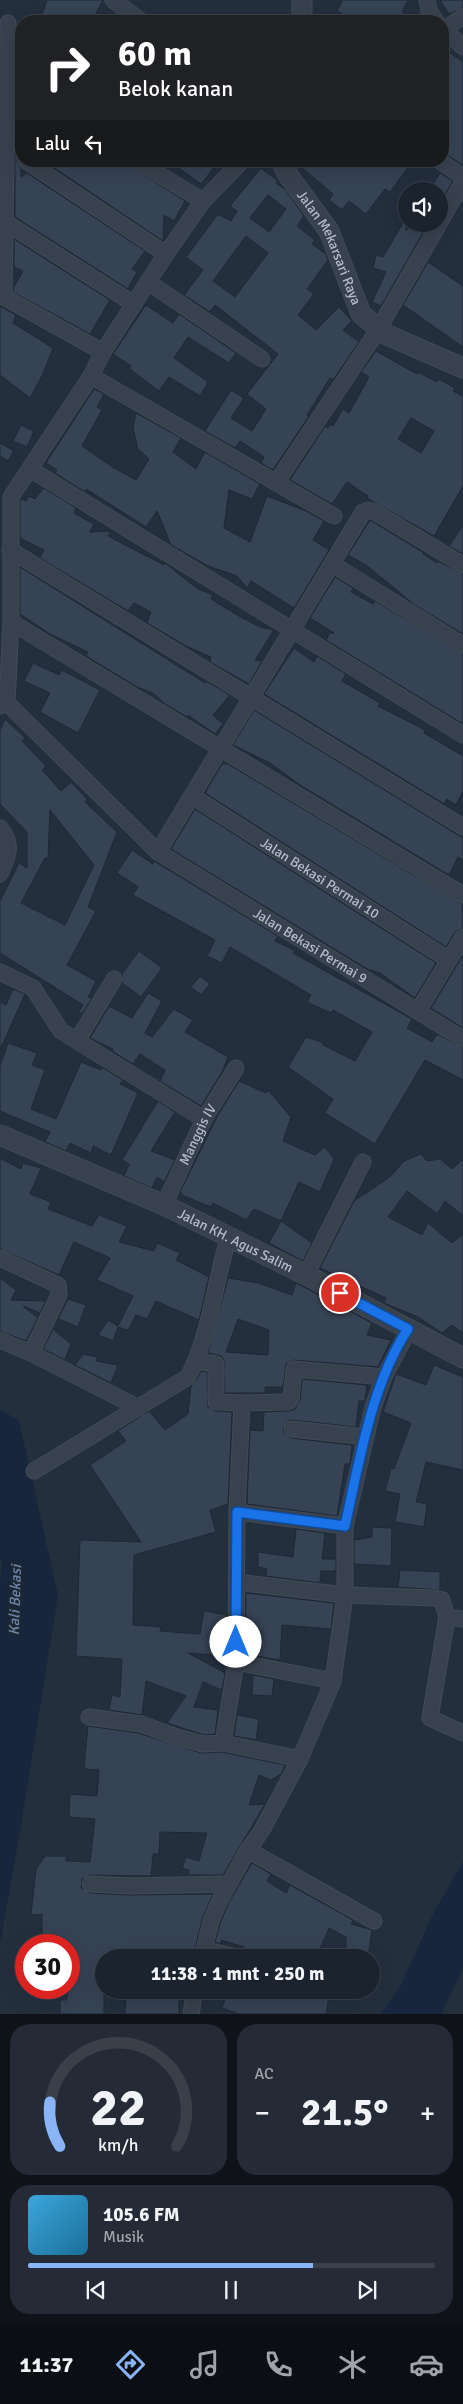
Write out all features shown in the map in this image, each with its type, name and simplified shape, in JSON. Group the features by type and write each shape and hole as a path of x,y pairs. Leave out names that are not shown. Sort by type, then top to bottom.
{"street":[{"path":"113,0 133,15"},
{"path":"302,0 302,15"},
{"path":"427,0 429,11 432,15"},
{"path":"449,22 463,16"},
{"path":"8,23 2,297 103,352"},
{"path":"449,34 463,47"},
{"path":"7,83 15,88"},
{"path":"6,148 15,154"},
{"path":"35,167 166,254"},
{"path":"147,167 202,201"},
{"path":"3,705 11,622 10,500 91,376 103,352 166,254 202,201 236,167"},
{"name":"Jalan Mekarsari Raya","path":"284,167 329,231 361,314 378,330 463,368"},
{"path":"449,167 463,177"},
{"path":"276,483 378,330 463,182"},
{"path":"5,222 134,304"},
{"path":"148,282 262,360"},
{"path":"91,376 334,516"},
{"path":"30,469 463,735"},
{"path":"158,852 363,512 369,510 463,565"},
{"path":"10,550 252,696 463,827"},
{"path":"332,564 463,645"},
{"path":"11,622 463,895"},
{"name":"Jalan Bekasi Permai 9","path":"3,705 158,852 463,1039"},
{"name":"Jalan Bekasi Permai 10","path":"192,796 449,960"},
{"path":"0,828 9,842 8,858 0,874"},
{"path":"418,1011 463,937"},
{"path":"0,972 32,988 55,1024 77,1041 204,1119"},
{"path":"77,1041 114,979"},
{"name":"Manggis IV","path":"164,1205 204,1119 236,1068"},
{"name":"Jalan KH. Agus Salim","path":"0,1135 164,1205 306,1274 463,1358"},
{"path":"306,1274 363,1162"},
{"path":"34,1471 185,1381 196,1361 210,1317 228,1237"},
{"path":"0,1258 58,1285 60,1288 59,1295 31,1353"},
{"path":"204,1949 211,1921 227,1884 262,1830 300,1759 333,1681 345,1596 345,1526 366,1437 384,1378 408,1329"},
{"path":"0,1340 31,1353 138,1408"},
{"path":"196,1361 216,1364 216,1402 288,1402 291,1399 294,1369 384,1378"},
{"path":"223,1743 236,1662 237,1512 242,1403"},
{"path":"292,1429 366,1437"},
{"path":"237,1512 345,1526"},
{"path":"236,1582 345,1596 442,1600 448,1617 430,1718 463,1733"},
{"path":"448,1617 463,1619"},
{"path":"236,1662 333,1681"},
{"path":"89,1717 141,1724 177,1738 203,1744 223,1743 300,1759"},
{"path":"248,1850 374,1920"},
{"path":"90,1884 130,1886 227,1884"},
{"path":"191,2014 194,1999"}],"water":[{"name":"Kali Bekasi","path":"0,1409 19,1421 58,1595 0,1943 0,1584 2,1563 0,1559"},
{"path":"463,1862 463,1968 441,2014 381,2014 401,1985 433,1914"}],"building":[{"path":"47,0 103,0 95,15 42,15"},
{"path":"343,0 408,0 402,12 407,15 344,15 337,11"},
{"path":"440,0 463,0 463,7 449,14"},
{"path":"449,52 463,62 463,165 449,156"},
{"path":"15,167 20,167 21,177 27,173 145,251 132,269 137,272 128,289 15,217"},
{"path":"53,167 131,167 185,201 174,221 164,215 163,241"},
{"path":"177,167 214,167 201,184"},
{"path":"301,167 409,167 390,192 385,189 366,214 349,201 342,210 329,200 333,194"},
{"path":"261,168 278,181 276,183 285,189 304,216 297,226 315,240 312,244 326,254 328,260 307,289 314,294 298,315 316,330 339,307 352,321 343,330 359,342 333,380 330,378 307,415 309,416 273,470 261,463 264,457 240,441 235,448 205,431 231,390 244,398 231,418 252,431 266,409 247,394 278,354 215,305 210,312 184,295 203,270 186,257 218,214 231,221 237,211 230,206","holes":["268,195 286,209 269,232 250,218","246,236 268,253 235,297 213,281"]},
{"path":"440,173 453,181 448,190 448,182 434,182"},
{"path":"398,232 423,232 381,306 372,302 386,272 373,268 376,255 383,257"},
{"path":"14,239 110,300 90,334 13,292 23,271 14,267"},
{"path":"428,262 463,286 463,347 403,305"},
{"path":"146,305 173,323 179,314 236,353 229,363 188,337 174,358 208,382 200,396 169,377 159,391 130,369 131,366 113,354"},
{"path":"0,306 16,315 13,323 53,348 43,374 30,398 0,375"},
{"path":"376,351 417,374 418,372 437,382 439,379 455,388 453,391 463,396 463,486 434,536 367,498 368,496 347,482 332,504 290,480 325,426 328,428 330,424 333,426 343,409 349,413 369,377 361,372","holes":["411,418 434,431 421,453 398,439"]},
{"path":"94,389 104,394 97,407 102,410 82,446 114,468 136,480 149,459 138,449 133,428 136,413 181,438 173,452 196,469 205,452 260,484 252,499 229,490 224,528 250,542 267,496 306,511 324,521 313,540 329,550 294,608 251,581 247,588 237,576 208,566 171,545 157,511 146,527 86,489 85,492 55,473 57,470 46,463"},
{"path":"21,425 34,431 27,447 13,441"},
{"path":"0,443 14,451 8,461 0,456"},
{"path":"44,488 76,508 74,513 94,524 90,532 111,531 108,536 164,565 165,563 198,589 213,595 211,599 237,615 260,627 274,630 255,660 262,661 249,684 210,662 211,657 186,646 147,623 151,612 134,603 128,611 40,558 44,550 20,538 20,501 22,499 26,501 29,496 35,499"},
{"path":"370,520 437,563 438,561 463,574 463,634 415,605 366,565 348,555"},
{"path":"463,525 463,554 449,546"},
{"path":"20,567 205,683 206,681 230,695 213,715 223,724 215,734 188,715 187,717 165,704 153,693 137,687 86,656 88,652 50,634 20,614"},
{"path":"335,577 353,588 351,592 373,604 375,601 463,654 463,724 326,640 330,633 334,633 310,618"},
{"path":"294,648 314,662 317,656 346,674 342,681 380,703 378,706 425,730 424,733 463,756 463,791 456,805 447,799 444,804 264,694"},
{"path":"33,663 59,675 62,670 100,690 78,733 40,712 50,693 24,681"},
{"path":"254,710 463,838 463,860 458,857 449,875 300,785 270,763 233,745"},
{"path":"5,719 25,738 22,741 46,766 42,770 61,791 71,782 87,799 85,802 117,832 88,907 96,911 67,965 96,981 88,997 92,998 82,1014 79,1012 83,1005 0,953 0,901 19,863 27,868 27,832 0,804 0,730","holes":["50,810 94,865 65,925 21,903 45,858 48,858"]},
{"path":"222,764 228,764 462,904 463,928 455,932 446,947 205,793"},
{"path":"195,809 436,963 415,998 380,973 367,969 171,849"},
{"path":"132,850 153,864 154,861 278,936 275,941 294,950 293,953 412,1019 407,1028 432,1042 437,1034 463,1048 463,1080 425,1060 375,1144 325,1113 333,1099 288,1067 306,1037 324,1043 323,1045 355,1061 372,1032 333,1010 331,1013 307,1002 311,995 230,947 222,963 207,956 215,940 133,895 138,887 117,873"},
{"path":"139,951 162,968 141,997 122,983 122,974"},
{"path":"463,955 463,1028 431,1008"},
{"path":"200,976 210,984 201,995 191,987"},
{"path":"13,989 25,994 0,1050 0,1002 6,1005"},
{"path":"148,993 162,1001 145,1033 152,1037 174,1009 193,1020 185,1032 228,1057 222,1072 201,1106 160,1081 165,1070 140,1054 133,1064 112,1051 113,1049 90,1038 109,1006 132,1018"},
{"path":"8,1043 37,1053 32,1065 45,1070 31,1109 56,1119 81,1062 101,1070 102,1067 123,1080 120,1084 138,1093 111,1155 93,1146 91,1153 70,1143 66,1151 45,1142 50,1132 0,1111 0,1066"},
{"path":"239,1081 266,1093 268,1090 291,1117 283,1141 315,1155 325,1147 334,1159 320,1192 299,1182 281,1221 254,1209 246,1220 213,1203 211,1207 184,1196 180,1192 218,1115"},
{"path":"158,1101 175,1112 151,1151 175,1160 164,1182 157,1177 152,1188 124,1176 129,1164 122,1160"},
{"path":"421,1154 427,1161 440,1159 452,1169 463,1159 463,1216 445,1201 437,1214 407,1191 388,1217 422,1235 428,1223 452,1243 463,1234 463,1333 452,1325 442,1333 418,1317 384,1303 386,1298 320,1268 354,1201 390,1177 404,1161"},
{"path":"0,1158 21,1169 23,1163 41,1168 30,1194 51,1202 48,1209 92,1226 99,1215 127,1226 119,1242 154,1251 157,1243 180,1253 176,1260 209,1277 199,1320 156,1301 147,1319 136,1315 128,1330 118,1327 113,1341 98,1335 108,1320 118,1326 133,1296 97,1280 110,1258 74,1242 59,1275 0,1249"},
{"path":"281,1221 312,1243 303,1261 269,1243"},
{"path":"0,1278 16,1290 11,1300 46,1301 40,1313 23,1306 38,1318 26,1341 0,1331"},
{"path":"228,1278 258,1283 292,1295 296,1283 372,1323 367,1335 391,1340 378,1367 294,1360 286,1364 283,1387 265,1387 265,1393 225,1393 224,1360 221,1356 208,1353","holes":["238,1319 269,1330 268,1355 226,1352"]},
{"path":"68,1299 86,1305 78,1327 58,1319"},
{"path":"53,1329 71,1344 65,1360 43,1349"},
{"path":"83,1354 98,1357 96,1361 118,1365 111,1383 75,1365"},
{"path":"434,1365 463,1377 463,1470 426,1462 416,1502 427,1504 424,1527 395,1522 400,1494 385,1491 391,1468 394,1469 411,1423 383,1412 396,1374 426,1385"},
{"path":"201,1371 207,1372 208,1407 215,1411 232,1412 228,1504 210,1510 216,1532 134,1555 133,1625 161,1627 160,1631 200,1634 204,1611 227,1615 227,1656 188,1653 225,1673 222,1690 203,1682 194,1707 218,1710 215,1734 204,1735 167,1723 186,1696 146,1681 142,1715 109,1710 112,1695 120,1697 122,1659 76,1656 80,1540 141,1542 90,1465 126,1441 118,1431 149,1411 165,1430 188,1414 191,1386"},
{"path":"302,1379 367,1385 365,1401 359,1401 356,1427 293,1420 288,1421 283,1428 284,1433 291,1438 352,1445 350,1464 345,1464 337,1516 247,1504 250,1430 263,1431 264,1412 295,1409 300,1400"},
{"path":"372,1527 392,1528 391,1566 354,1564 354,1540 372,1537"},
{"path":"296,1529 325,1533 322,1559 336,1559 336,1571 321,1571 320,1583 266,1576 267,1569 258,1567 258,1552 293,1557"},
{"path":"400,1570 440,1572 440,1590 398,1587"},
{"path":"246,1593 334,1603 331,1629 282,1625 280,1660 245,1654"},
{"path":"253,1675 274,1679 272,1696 252,1695"},
{"path":"237,1715 259,1719 256,1740 234,1736"},
{"path":"88,1726 138,1733 201,1753 222,1752 285,1765 281,1774 271,1780 259,1775 249,1805 265,1804 223,1875 188,1875 189,1870 182,1868 186,1857 199,1861 207,1833 160,1832 159,1854 153,1854 151,1876 90,1875 82,1879 81,1888 90,1893 130,1895 213,1894 202,1919 195,1949 95,1949 95,1999 104,1999 104,2014 60,2014 60,2000 80,1999 80,1934 42,1934 42,1914 31,1915 36,1869 45,1856 66,1856 66,1861 90,1862 95,1819 69,1817 70,1794 97,1796 99,1770 84,1769"},
{"path":"252,1863 271,1874 267,1881 286,1893 290,1885 353,1920 351,1924 372,1930 369,1949 346,1949 346,1937 329,1928 320,1949 243,1949 244,1947 221,1940 221,1944 215,1942 229,1902"},
{"path":"126,1999 179,1999 179,2014 125,2014"},
{"path":"225,1999 328,1999 326,2014 239,2014 222,2008"}],"route":[{"path":"236,1642 237,1512 345,1526 373,1408 384,1378 408,1329 340,1293"}]}
